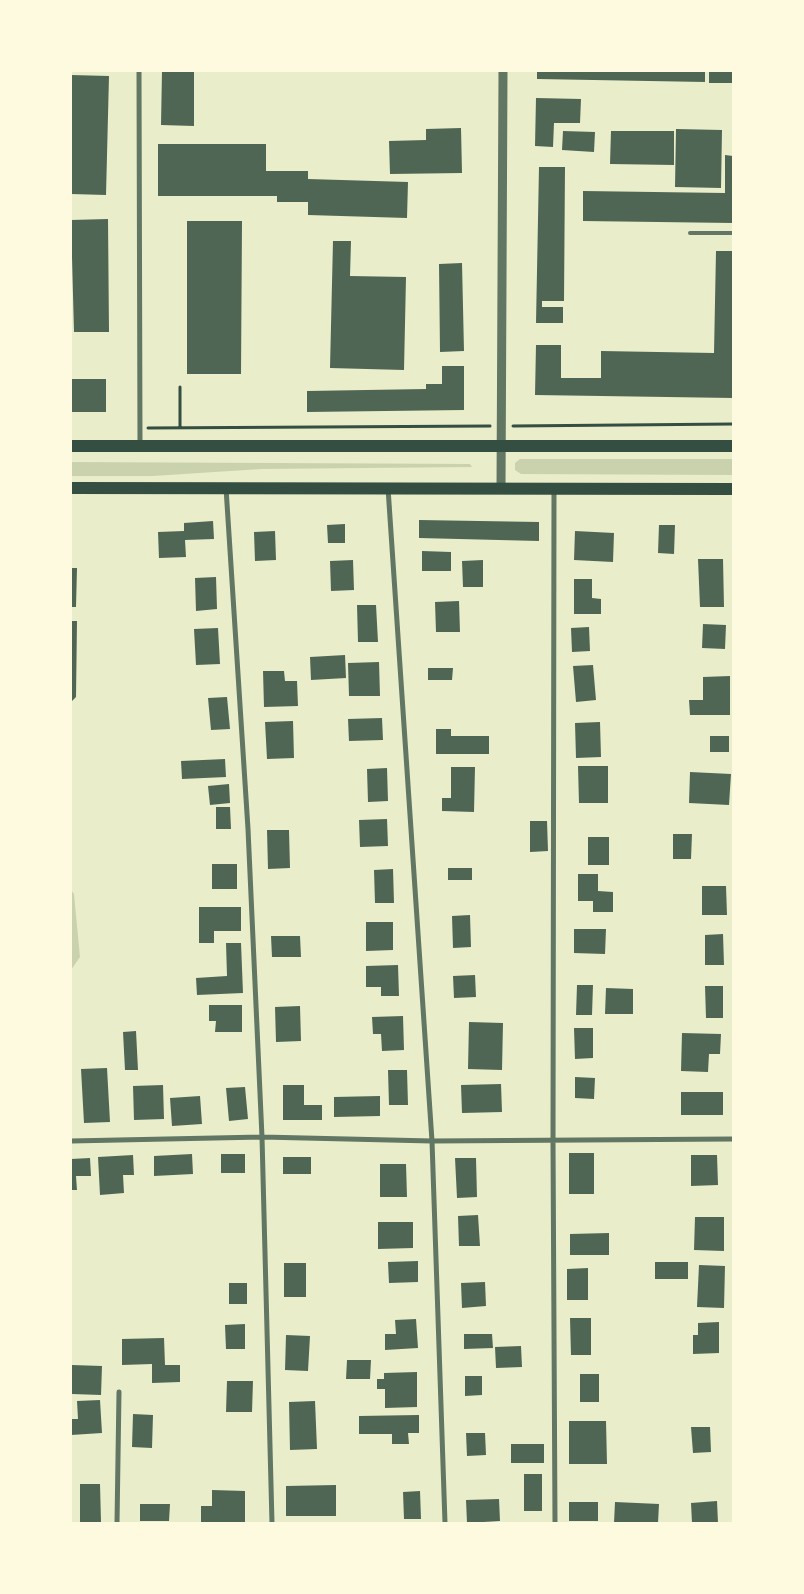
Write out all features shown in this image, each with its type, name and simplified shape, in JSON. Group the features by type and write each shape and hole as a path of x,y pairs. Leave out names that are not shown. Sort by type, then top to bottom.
{"main road":[{"path":"71,446 733,446"},
{"path":"71,488 554,487 733,489"}],"street":[{"path":"139,71 140,446"},
{"path":"500,488 503,71"},
{"path":"554,487 553,1141 555,1523"},
{"path":"226,488 248,829 262,1137 272,1523"},
{"path":"388,488 432,1141 445,1523"},
{"path":"71,1140 262,1137 432,1141 733,1139"},
{"path":"117,1523 119,1392"}],"lane":[{"path":"690,233 733,233"}],"path":[{"path":"180,386 180,427"},
{"path":"140,428 733,424"}],"green space":[{"path":"520,459 733,459 733,475 521,474 515,470 515,463"},
{"path":"71,462 470,464 472,467 261,469 153,476 71,476"},
{"path":"71,890 74,894 80,957 71,970"}],"building":[{"path":"162,71 194,71 194,126 161,125"},
{"path":"537,71 705,71 705,82 537,79"},
{"path":"709,71 733,71 733,83 709,83"},
{"path":"71,75 109,76 106,195 71,194"},
{"path":"536,98 581,99 580,123 554,123 553,147 535,146"},
{"path":"461,128 462,173 390,174 389,141 426,140 426,129"},
{"path":"676,129 722,130 721,188 675,187"},
{"path":"563,131 595,132 594,152 562,150"},
{"path":"611,131 674,131 674,165 610,164"},
{"path":"158,144 266,144 266,171 308,171 308,179 408,182 407,218 308,215 308,202 277,202 277,196 158,196"},
{"path":"725,155 733,156 733,223 583,221 583,191 725,193"},
{"path":"539,167 565,167 564,301 542,301 542,307 563,307 563,323 536,323"},
{"path":"108,219 109,332 74,332 71,220"},
{"path":"187,221 242,221 241,374 187,374"},
{"path":"333,241 351,241 350,276 406,277 404,370 330,368"},
{"path":"716,251 733,251 733,398 535,395 536,345 561,345 561,378 601,378 601,351 714,353"},
{"path":"462,263 464,351 440,352 439,264"},
{"path":"442,366 464,366 464,410 307,412 307,391 426,389 426,384 442,384"},
{"path":"71,379 106,379 106,412 71,412"},
{"path":"419,520 539,522 539,541 419,538"},
{"path":"213,521 214,539 185,540 186,557 159,558 158,532 184,531 184,523"},
{"path":"345,524 345,543 328,543 327,525"},
{"path":"659,525 675,525 674,554 658,553"},
{"path":"275,531 276,560 255,561 254,532"},
{"path":"575,531 614,533 613,562 574,560"},
{"path":"422,551 451,552 451,571 422,571"},
{"path":"698,559 723,559 724,607 700,607"},
{"path":"353,560 354,590 331,591 330,561"},
{"path":"483,560 483,587 463,587 462,561"},
{"path":"71,568 77,568 76,607 71,607"},
{"path":"216,577 217,609 196,611 195,578"},
{"path":"574,579 592,579 592,598 601,599 601,614 574,614"},
{"path":"459,601 460,632 436,632 435,602"},
{"path":"357,605 376,605 378,642 358,642"},
{"path":"71,621 77,621 76,697 71,702"},
{"path":"703,624 726,625 725,649 702,648"},
{"path":"589,627 590,651 572,652 571,628"},
{"path":"218,628 220,664 196,665 194,629"},
{"path":"345,655 346,678 311,680 310,657"},
{"path":"379,662 380,696 349,696 348,663"},
{"path":"593,665 596,700 576,702 573,666"},
{"path":"428,668 453,668 452,680 428,680"},
{"path":"263,671 284,671 285,681 297,681 298,706 264,707"},
{"path":"730,676 730,715 690,715 689,700 703,700 703,677"},
{"path":"227,697 230,729 211,730 208,698"},
{"path":"382,718 383,740 349,741 348,719"},
{"path":"293,721 294,758 267,759 265,722"},
{"path":"600,722 601,757 576,758 575,723"},
{"path":"436,729 451,729 451,736 489,736 489,754 436,754"},
{"path":"710,736 729,736 729,752 710,752"},
{"path":"225,759 226,777 182,779 181,761"},
{"path":"578,766 608,766 608,803 579,803"},
{"path":"451,767 475,767 474,812 442,811 442,798 451,798"},
{"path":"387,768 388,801 368,802 367,769"},
{"path":"690,772 731,774 729,805 689,803"},
{"path":"229,784 230,803 210,805 208,786"},
{"path":"216,807 230,807 231,829 216,829"},
{"path":"387,819 388,846 360,847 359,820"},
{"path":"530,821 547,821 548,851 530,852"},
{"path":"267,830 289,830 290,868 268,869"},
{"path":"673,834 692,834 691,859 673,859"},
{"path":"588,837 609,837 609,865 588,865"},
{"path":"212,864 237,864 237,889 212,889"},
{"path":"448,868 472,868 472,880 448,880"},
{"path":"393,869 394,903 375,903 374,870"},
{"path":"578,874 598,874 598,891 613,892 613,912 593,912 593,901 578,901"},
{"path":"702,886 726,886 727,915 702,915"},
{"path":"199,907 241,907 241,931 214,931 214,943 199,943"},
{"path":"470,915 471,947 453,948 452,916"},
{"path":"366,922 393,922 393,950 366,951"},
{"path":"574,929 606,929 605,954 574,953"},
{"path":"723,934 724,965 705,965 705,935"},
{"path":"271,936 300,936 301,957 272,957"},
{"path":"226,943 241,943 243,993 197,995 196,978 227,976"},
{"path":"398,965 399,996 381,996 381,987 366,987 366,966"},
{"path":"475,975 476,997 454,998 453,976"},
{"path":"577,985 593,985 592,1015 576,1015"},
{"path":"705,986 723,986 723,1018 706,1018"},
{"path":"606,988 633,989 633,1014 605,1014"},
{"path":"209,1005 242,1005 242,1032 215,1032 216,1021 209,1021"},
{"path":"300,1006 301,1041 276,1042 275,1007"},
{"path":"403,1016 404,1050 382,1051 381,1034 373,1034 372,1017"},
{"path":"469,1022 503,1023 502,1070 468,1069"},
{"path":"574,1028 593,1028 593,1058 575,1059"},
{"path":"136,1031 138,1070 125,1070 123,1032"},
{"path":"682,1033 721,1034 720,1054 709,1054 708,1072 681,1071"},
{"path":"107,1068 110,1122 84,1123 81,1069"},
{"path":"388,1070 407,1070 408,1105 389,1105"},
{"path":"575,1077 595,1078 594,1099 575,1098"},
{"path":"501,1084 502,1112 462,1113 461,1085"},
{"path":"163,1085 164,1119 134,1120 133,1086"},
{"path":"283,1085 304,1085 304,1105 322,1105 322,1120 283,1120"},
{"path":"245,1087 248,1119 229,1121 226,1088"},
{"path":"681,1092 723,1092 723,1115 681,1115"},
{"path":"200,1096 202,1124 172,1126 170,1098"},
{"path":"380,1096 380,1116 334,1117 334,1097"},
{"path":"569,1153 594,1153 594,1194 569,1194"},
{"path":"192,1154 193,1174 154,1176 154,1156"},
{"path":"221,1154 245,1154 245,1173 221,1173"},
{"path":"133,1155 134,1175 123,1175 124,1193 100,1195 98,1157"},
{"path":"691,1155 717,1155 718,1185 691,1186"},
{"path":"283,1157 311,1157 311,1174 283,1174"},
{"path":"90,1158 91,1176 76,1176 77,1190 71,1190 71,1159"},
{"path":"455,1158 476,1158 477,1197 457,1198"},
{"path":"380,1164 406,1164 407,1197 380,1197"},
{"path":"478,1215 480,1246 459,1246 458,1216"},
{"path":"695,1217 724,1217 724,1251 694,1250"},
{"path":"378,1222 413,1222 413,1248 378,1249"},
{"path":"609,1233 609,1255 570,1255 570,1234"},
{"path":"418,1261 418,1282 389,1283 388,1262"},
{"path":"655,1262 688,1262 688,1279 655,1279"},
{"path":"284,1263 306,1263 306,1297 284,1297"},
{"path":"699,1265 725,1266 724,1308 697,1307"},
{"path":"588,1268 588,1300 567,1300 567,1269"},
{"path":"485,1282 486,1306 462,1308 461,1283"},
{"path":"229,1283 247,1283 247,1304 229,1304"},
{"path":"570,1318 591,1318 591,1355 571,1355"},
{"path":"416,1319 418,1348 385,1350 385,1334 396,1334 395,1320"},
{"path":"719,1322 719,1353 693,1354 693,1335 698,1335 698,1323"},
{"path":"245,1324 245,1349 226,1349 225,1325"},
{"path":"464,1334 492,1334 493,1348 464,1349"},
{"path":"286,1335 310,1336 308,1371 285,1370"},
{"path":"164,1338 165,1365 180,1365 180,1382 152,1383 152,1364 122,1365 122,1339"},
{"path":"521,1346 522,1367 496,1368 495,1347"},
{"path":"347,1360 371,1360 370,1379 346,1379"},
{"path":"72,1365 102,1366 101,1395 72,1394"},
{"path":"417,1372 417,1407 385,1408 385,1389 377,1389 377,1379 384,1379 384,1373"},
{"path":"580,1374 599,1374 599,1402 580,1402"},
{"path":"465,1376 482,1376 482,1395 465,1396"},
{"path":"227,1381 253,1381 252,1412 226,1412"},
{"path":"100,1400 102,1433 71,1435 71,1419 78,1419 77,1401"},
{"path":"315,1401 317,1449 290,1450 289,1402"},
{"path":"133,1414 153,1415 152,1448 132,1447"},
{"path":"419,1415 419,1433 408,1433 409,1444 392,1444 392,1434 359,1434 359,1416"},
{"path":"569,1421 606,1421 607,1464 569,1464"},
{"path":"691,1427 710,1427 711,1452 693,1453"},
{"path":"466,1433 485,1433 486,1455 467,1456"},
{"path":"511,1444 544,1444 544,1463 511,1463"},
{"path":"524,1474 542,1474 542,1511 524,1511"},
{"path":"80,1484 100,1484 101,1522 80,1522"},
{"path":"336,1485 336,1516 286,1516 286,1486"},
{"path":"212,1490 245,1491 245,1523 201,1523 201,1506 212,1506"},
{"path":"420,1491 421,1519 404,1519 403,1492"},
{"path":"499,1499 500,1521 467,1523 466,1500"},
{"path":"717,1501 718,1523 692,1523 691,1503"},
{"path":"569,1502 598,1502 598,1521 569,1521"},
{"path":"615,1502 659,1504 658,1523 614,1523"},
{"path":"140,1504 170,1504 169,1521 140,1521"}]}
